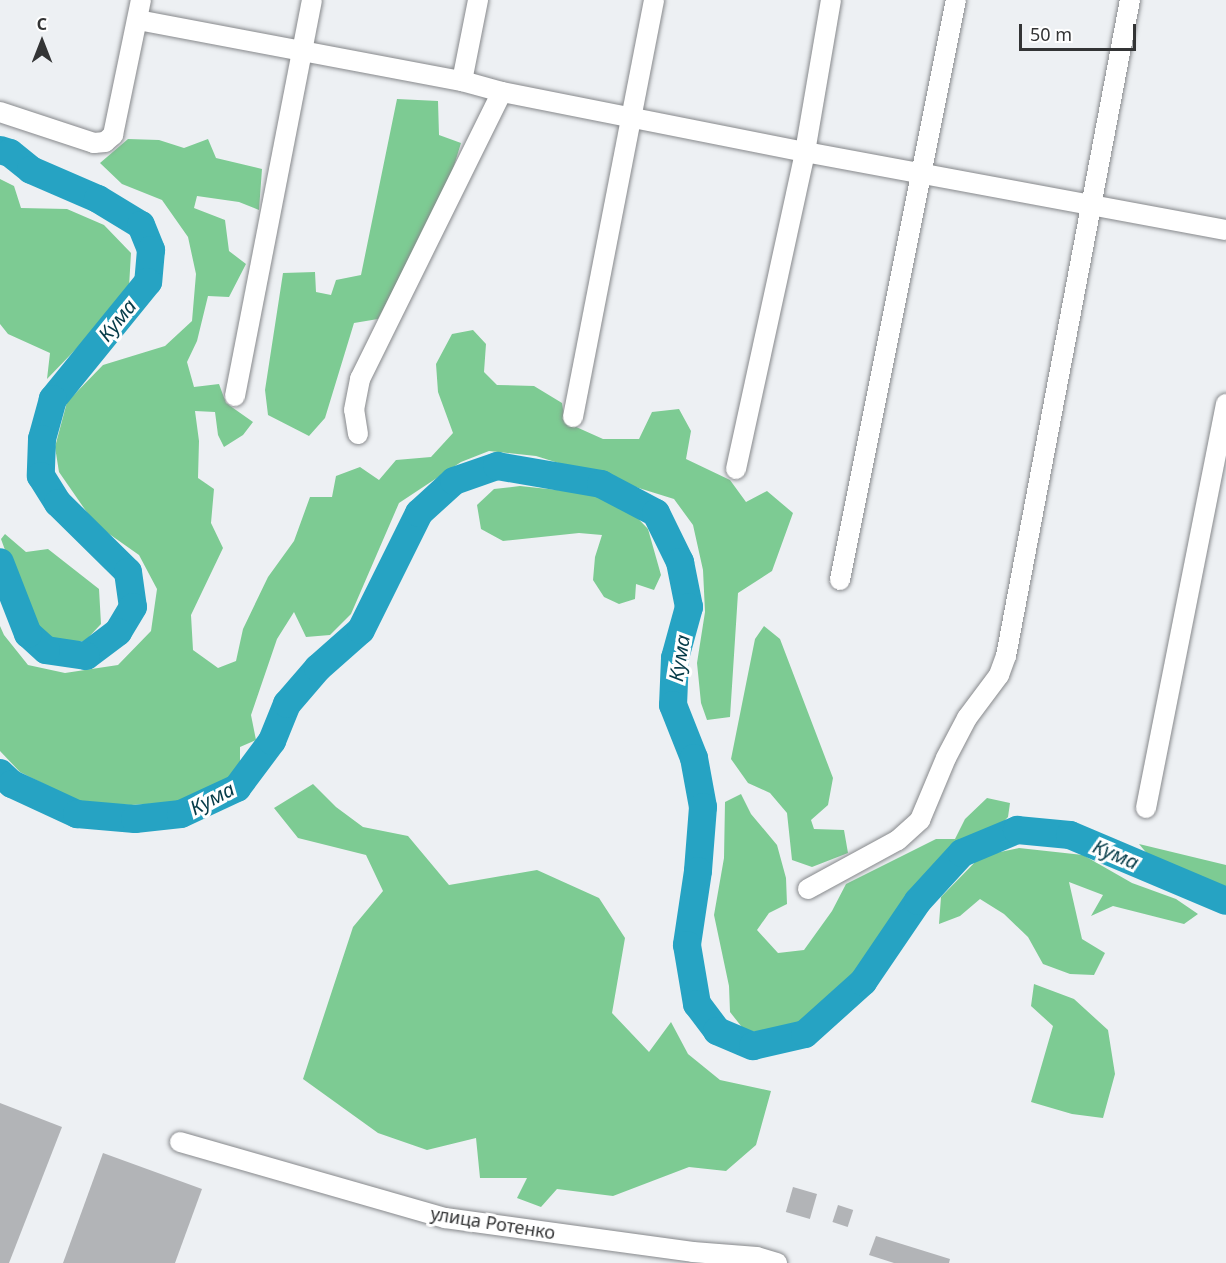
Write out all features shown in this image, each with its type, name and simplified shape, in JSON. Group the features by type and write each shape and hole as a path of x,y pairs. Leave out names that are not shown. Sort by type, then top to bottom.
{"street":[{"path":"0,112 94,142 105,142 113,135 141,0"},
{"path":"235,396 312,0"},
{"path":"462,81 478,0"},
{"path":"573,417 654,0"},
{"path":"736,469 805,152 831,0"},
{"path":"840,580 956,0"},
{"path":"808,889 898,840 920,820 951,748 967,718 999,675 1006,656 1130,0"},
{"path":"138,20 302,53 462,81 502,92 805,152 1226,231"},
{"path":"358,434 354,410 360,379 502,92"},
{"path":"1146,808 1226,404"},
{"name":"улица Ротенко","path":"180,1142 445,1218 691,1257 758,1257 777,1263"}],"green space":[{"path":"397,99 438,101 439,135 461,143 449,182 378,319 354,323 325,418 309,436 268,415 265,390 283,273 315,272 316,292 331,295 336,280 361,275"},
{"path":"128,139 159,140 184,148 208,139 216,158 262,169 259,210 239,202 197,196 194,208 225,220 229,251 246,264 229,297 208,296 197,341 187,362 194,387 219,384 226,403 253,422 243,435 224,447 218,435 215,412 195,411 199,441 198,478 214,489 211,523 223,548 191,615 193,650 218,668 236,661 243,629 268,577 294,541 310,497 332,497 336,476 360,467 379,480 396,460 431,457 453,433 438,392 436,364 452,334 473,330 486,344 484,372 497,385 534,386 562,403 565,422 603,439 639,439 652,412 679,409 691,431 686,459 730,480 746,502 767,491 793,513 772,571 738,593 730,717 707,720 701,703 697,663 705,612 703,570 693,525 674,499 536,456 489,451 461,462 399,503 351,614 330,635 306,637 294,612 277,639 251,715 256,740 240,747 240,768 223,783 182,802 131,805 79,802 20,772 0,751 0,626 4,635 28,665 65,673 118,665 151,631 157,589 139,555 95,524 59,472 55,447 67,402 103,365 165,346 192,321 196,274 188,237 162,200 122,184 100,163"},
{"path":"0,179 14,186 21,208 67,209 104,225 131,253 129,287 103,321 47,379 50,353 8,334 0,324"},
{"path":"520,486 595,494 628,508 648,529 661,575 654,590 636,584 635,599 619,604 604,597 593,580 595,557 602,535 579,533 503,541 481,529 477,505 494,489"},
{"path":"5,534 26,552 48,549 99,589 101,624 85,641 59,641 34,630 1,539"},
{"path":"764,626 780,639 833,778 828,805 811,820 814,829 844,830 848,853 812,867 792,860 787,813 770,793 748,783 731,759 755,639"},
{"path":"313,784 336,807 363,827 408,836 449,885 537,870 599,898 625,938 612,1013 649,1052 671,1022 688,1054 720,1080 771,1091 756,1145 726,1171 689,1167 613,1196 557,1189 541,1207 517,1198 527,1178 480,1178 476,1138 427,1150 378,1133 303,1079 353,927 383,891 366,855 298,838 274,808"},
{"path":"741,794 751,814 777,845 786,878 787,904 769,913 757,930 778,953 804,950 832,911 846,884 936,839 955,839 965,819 987,798 1010,803 1008,817 995,831 957,849 926,881 861,976 805,1026 775,1032 745,1031 730,1012 729,986 714,915 724,858 725,802"},
{"path":"1139,844 1226,865 1226,887 1159,868"},
{"path":"1019,848 1083,855 1132,883 1176,899 1198,914 1184,924 1113,906 1091,916 1103,895 1069,882 1082,939 1105,953 1094,975 1070,974 1043,964 1028,937 1004,914 980,899 960,916 939,924 941,897 981,856"},
{"path":"1034,984 1074,999 1108,1030 1115,1074 1103,1118 1072,1114 1031,1102 1053,1026 1031,1006"}],"building":[{"path":"0,1103 62,1127 9,1263 0,1263"},
{"path":"103,1153 202,1189 175,1263 63,1263"},
{"path":"793,1187 817,1194 810,1219 786,1212"},
{"path":"838,1205 853,1210 848,1227 832,1222"},
{"path":"876,1236 950,1259 949,1263 894,1263 869,1255"}],"waterway":[{"name":"Кума","path":"0,150 10,153 31,170 98,199 141,225 151,250 148,282 53,399 42,439 41,476 58,503 128,572 133,607 118,632 86,656 46,650 28,634 0,562"},
{"name":"Кума","path":"0,773 12,784 77,814 135,819 181,814 237,788 272,741 287,704 318,668 361,630 419,513 454,481 497,466 601,484 656,513 680,562 689,607 675,658 673,705 694,758 703,807 698,871 687,945 697,1004 717,1031 753,1046 805,1034 863,982 918,901 962,853 1017,830 1070,835 1226,901"}]}
